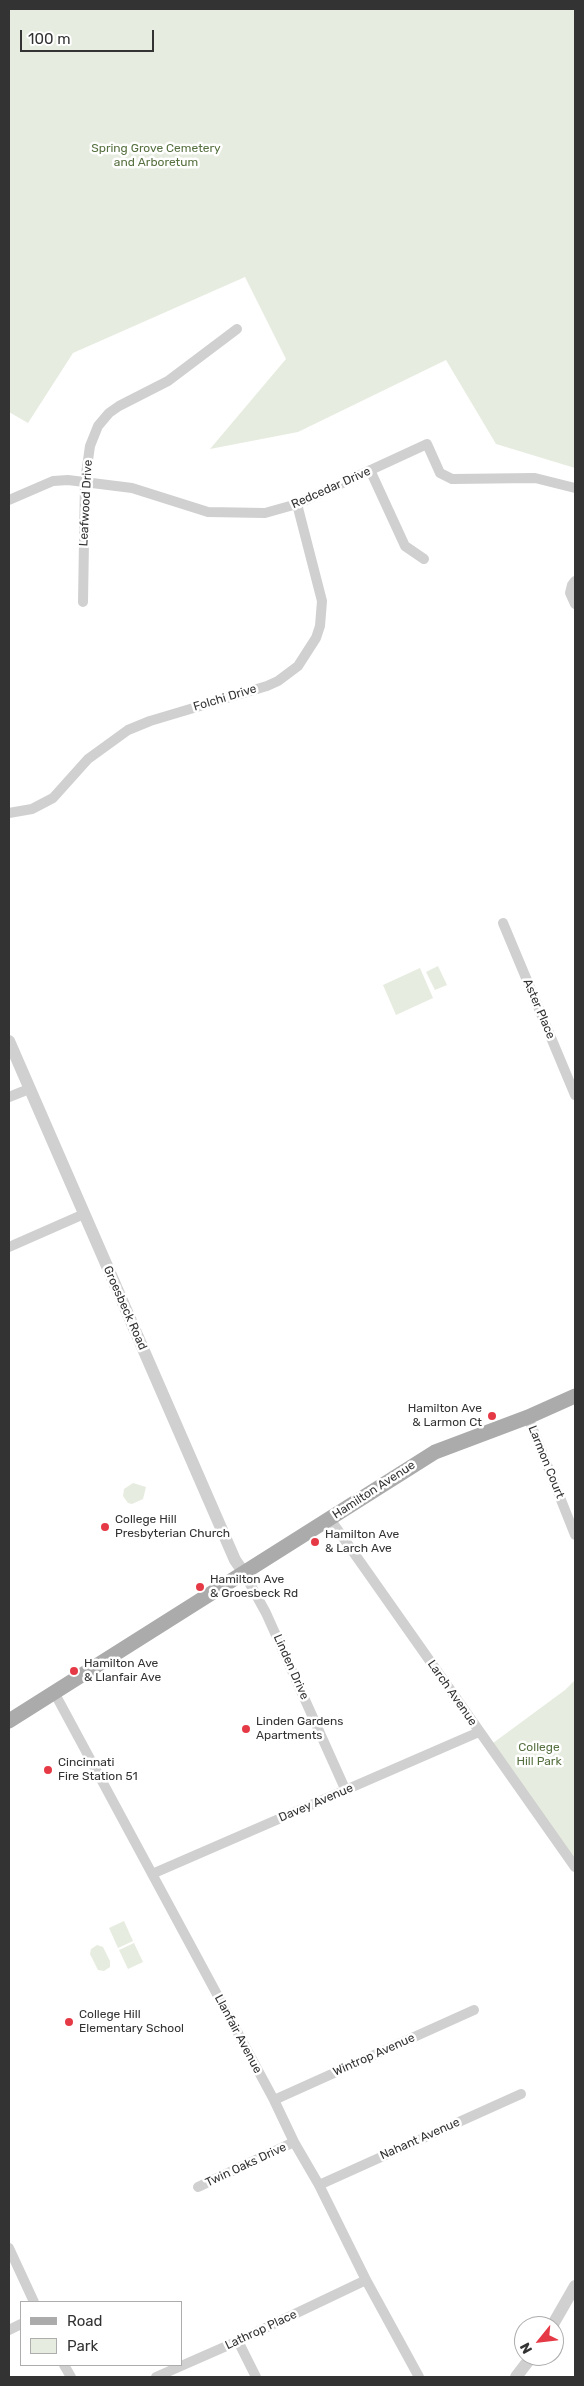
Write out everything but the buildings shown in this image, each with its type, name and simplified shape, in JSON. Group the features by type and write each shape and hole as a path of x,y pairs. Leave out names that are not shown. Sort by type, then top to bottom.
{"main road":[{"name":"Hamilton Avenue","path":"9,1721 435,1452 528,1417 575,1396"}],"street":[{"name":"Leafwood Drive","path":"83,602 85,481 92,438 98,426 108,413 168,381 236,329"},
{"name":"Redcedar Drive","path":"9,500 53,481 85,481 132,488 208,512 265,513 297,504 427,444 440,473 452,479 535,478 575,488"},
{"path":"370,470 405,546 424,559"},
{"name":"Folchi Drive","path":"9,813 32,810 53,798 93,755 128,730 150,721 267,686 278,681 298,666 316,638 322,613 322,601 297,504"},
{"path":"575,581 570,593 575,604"},
{"name":"Aster Place","path":"502,923 575,1094"},
{"name":"Groesbeck Road","path":"9,1041 235,1560 244,1573"},
{"path":"9,1097 29,1089"},
{"path":"9,1247 84,1214"},
{"name":"Larmon Court","path":"528,1417 575,1535"},
{"name":"Larch Avenue","path":"330,1519 575,1867"},
{"name":"Linden Drive","path":"244,1573 266,1613 346,1791"},
{"name":"Llanfair Avenue","path":"54,1692 274,2100 366,2280 419,2377"},
{"name":"Davey Avenue","path":"152,1874 479,1732"},
{"name":"Wintrop Avenue","path":"274,2100 474,2010"},
{"name":"Nahant Avenue","path":"319,2185 521,2094"},
{"name":"Twin Oaks Drive","path":"198,2187 294,2142"},
{"path":"9,2248 34,2301"},
{"name":"Lathrop Place","path":"182,2366 366,2280"},
{"path":"558,2316 575,2286"},
{"path":"238,2341 256,2377"},
{"path":"65,2366 71,2377"},
{"name":"Lathrop Place","path":"156,2377 181,2366"},
{"path":"516,2377 524,2366"}],"green space":[{"name":"Spring Grove Cemetery and Arboretum","path":"9,9 575,9 575,468 496,444 446,360 298,432 210,449 286,359 245,277 73,353 28,423 9,412"},
{"path":"438,966 447,985 435,990 426,972"},
{"path":"420,968 433,998 396,1015 383,985"},
{"path":"133,1483 146,1487 143,1499 132,1504 128,1503 123,1496 124,1489"},
{"name":"College Hill Park","path":"575,1680 575,1867 489,1746 565,1690"},
{"path":"124,1921 133,1941 118,1948 109,1928"},
{"path":"134,1943 143,1962 128,1969 119,1950"},
{"path":"97,1945 103,1947 110,1961 110,1967 104,1971 98,1970 90,1954 91,1949"}],"place":[{"name":"Hamilton Ave & Larmon Ct","path":"492,1416"},
{"name":"College Hill Presbyterian Church","path":"105,1527"},
{"name":"Hamilton Ave & Larch Ave","path":"315,1542"},
{"name":"Hamilton Ave & Groesbeck Rd","path":"200,1587"},
{"name":"Hamilton Ave & Llanfair Ave","path":"74,1671"},
{"name":"Linden Gardens Apartments","path":"246,1729"},
{"name":"Cincinnati Fire Station 51","path":"48,1770"},
{"name":"College Hill Elementary School","path":"69,2022"}]}
